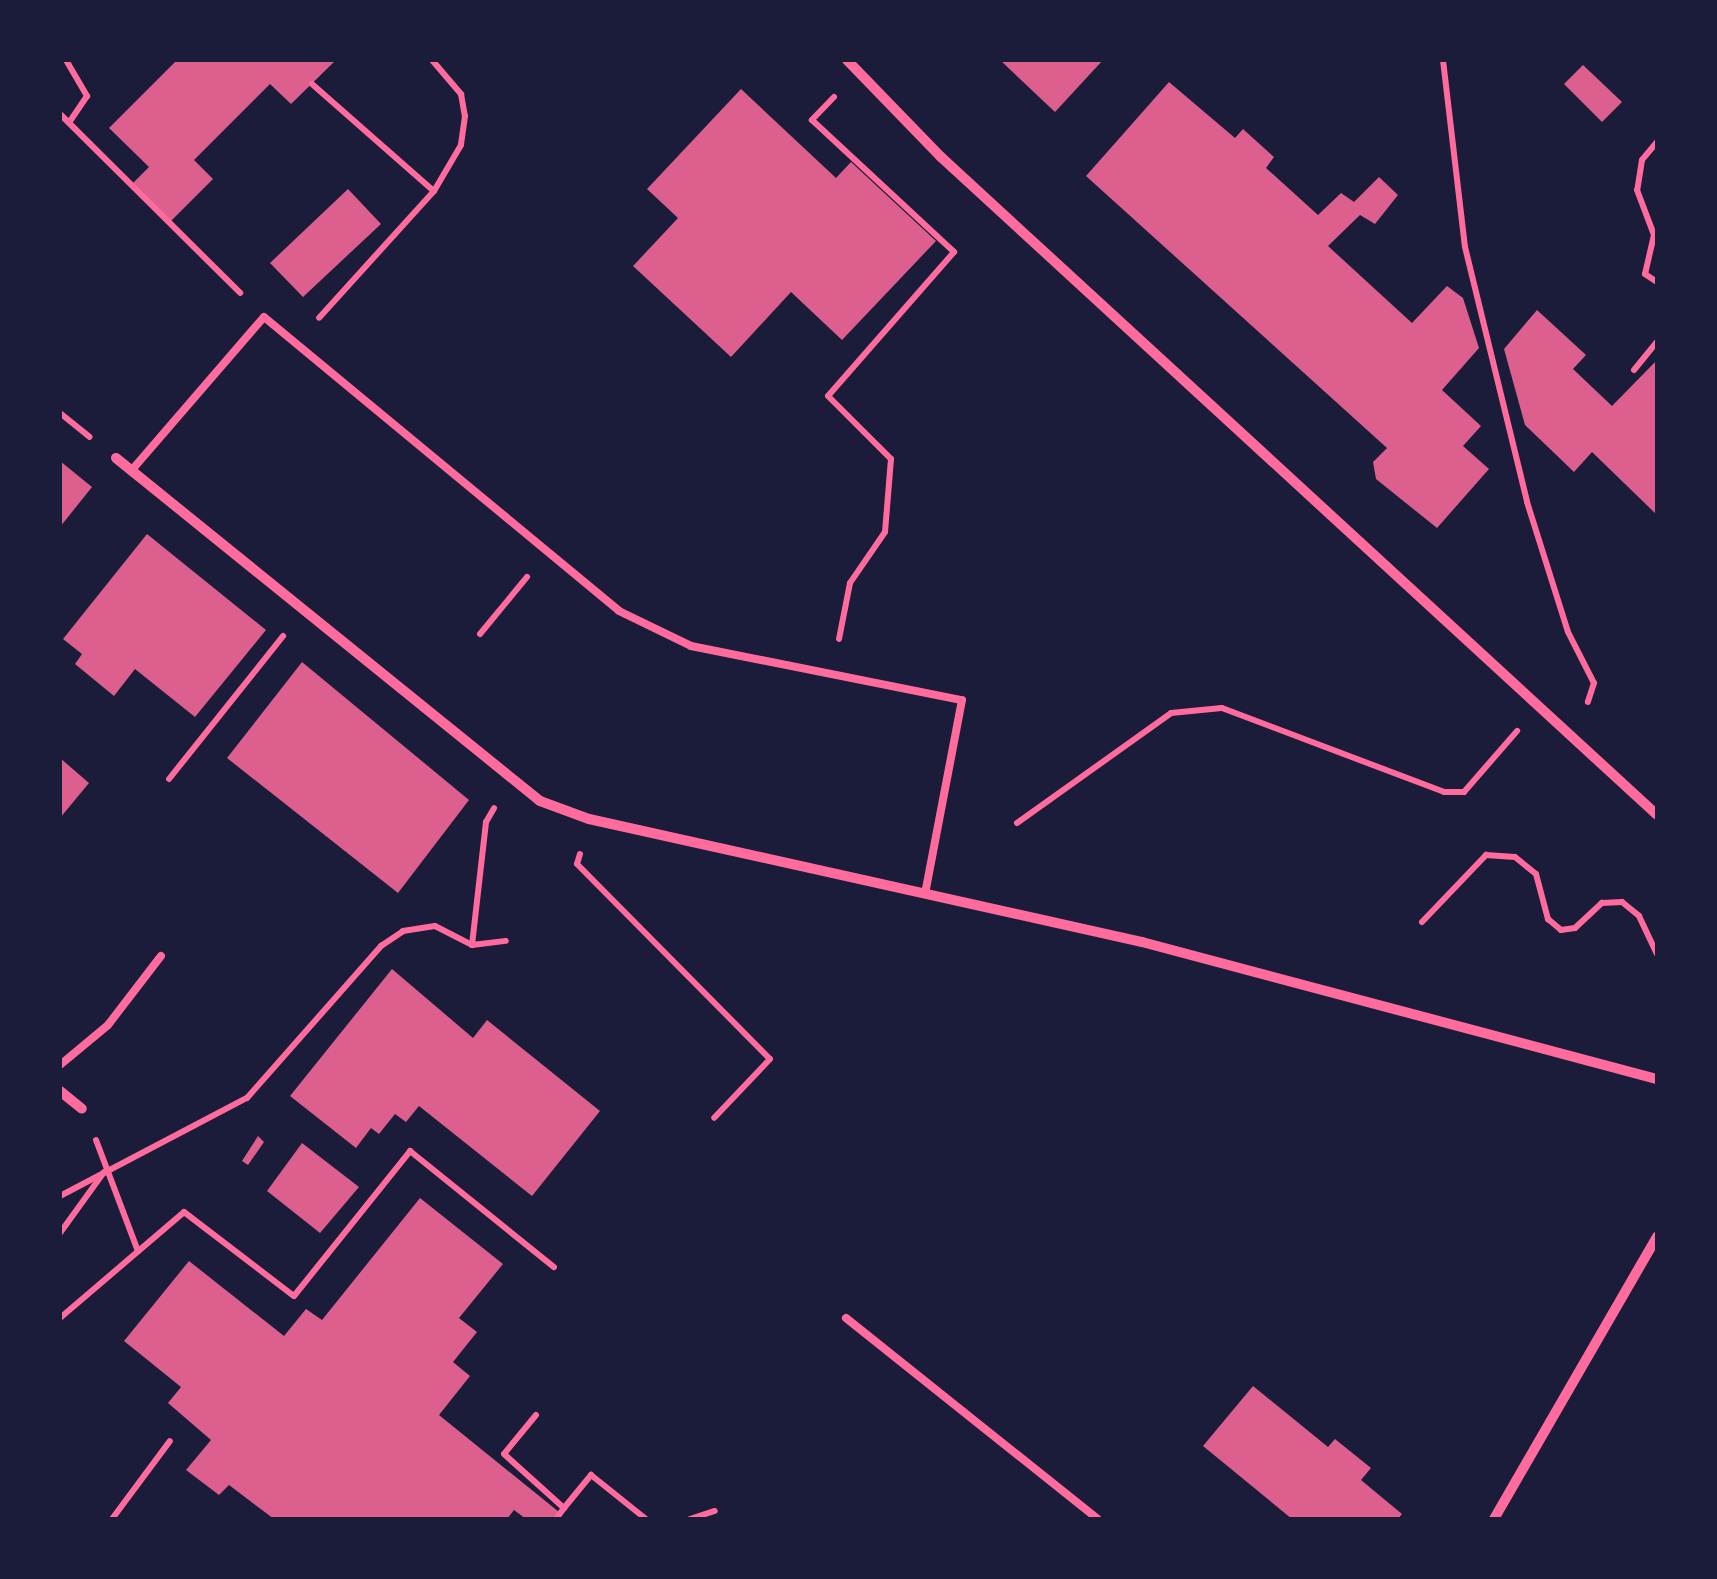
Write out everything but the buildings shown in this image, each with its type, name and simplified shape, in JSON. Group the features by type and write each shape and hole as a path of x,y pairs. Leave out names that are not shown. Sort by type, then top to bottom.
{"street":[{"path":"847,60 942,158 1657,815"},
{"path":"116,458 540,801 589,819 1142,942 1657,1080"},
{"path":"60,1091 82,1109"},
{"path":"1494,1519 1657,1237"}],"lane":[{"path":"132,470 264,316 618,611 691,646 962,700 925,894"},
{"path":"60,1065 108,1025 161,956"},
{"path":"846,1318 1098,1519"}],"path":[{"path":"66,60 87,96 69,123"},
{"path":"298,341 434,191 460,145 465,116 461,94 432,60"},
{"path":"1443,60 1465,247 1527,502 1568,632 1594,682 1577,739"},
{"path":"832,674 850,583 886,532 891,459 828,396 954,252 812,120 858,72"},
{"path":"312,84 434,191"},
{"path":"60,114 264,316"},
{"path":"1657,142 1642,160 1637,190 1654,235 1645,274 1657,282"},
{"path":"1634,370 1657,342"},
{"path":"480,634 532,570"},
{"path":"168,780 278,642"},
{"path":"1017,823 1171,713 1222,708 1444,792 1464,792 1495,757"},
{"path":"472,945 486,822 512,780"},
{"path":"589,819 577,864 770,1059 714,1118"},
{"path":"1422,922 1486,855 1515,857 1536,874 1548,919 1561,930 1574,928 1602,903 1622,902 1639,916 1657,954"},
{"path":"60,1196 108,1167 247,1098 381,946 403,932 435,926 472,945 506,940"},
{"path":"60,1318 184,1212 294,1296 410,1151 554,1267"},
{"path":"60,1233 108,1167"},
{"path":"108,1167 138,1251"},
{"path":"536,1415 504,1454 564,1508"},
{"path":"112,1519 170,1441"},
{"path":"556,1519 591,1475 646,1519"},
{"path":"690,1519 716,1511"}]}
